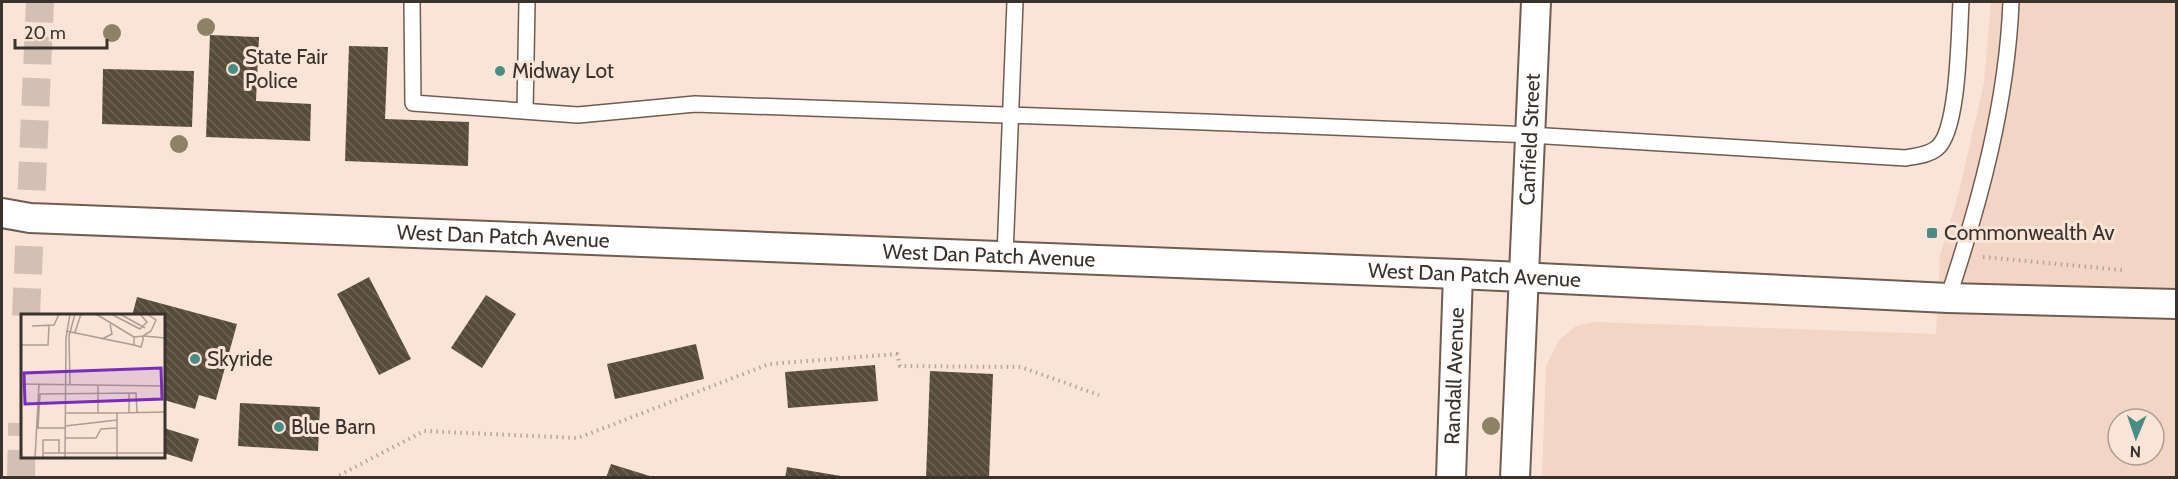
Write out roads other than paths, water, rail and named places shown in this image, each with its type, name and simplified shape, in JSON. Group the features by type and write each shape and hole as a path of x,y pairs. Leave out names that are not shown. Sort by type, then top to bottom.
{"street":[{"name":"Canfield Street","path":"1523,277 1536,2"},
{"name":"West Dan Patch Avenue","path":"2,213 30,218 1458,274 1948,298 2176,304"},
{"name":"West Dan Patch Avenue","path":"2,231 30,218"},
{"name":"Randall Avenue","path":"1452,477 1458,274"},
{"path":"1515,477 1523,277"}],"lane":[{"path":"412,2 413,103 578,115 694,104 1011,115 1530,135 1906,158 1922,156 1937,149 1946,138 1955,93 1962,2"},
{"path":"525,111 527,2"},
{"path":"1005,256 1015,2"},
{"path":"1948,298 1984,177 1993,136 2007,50 2011,2"}],"tunnel":[{"path":"26,314 40,2"},
{"path":"21,458 21,478"}],"place":[{"name":"State Fair Police","path":"233,69"},
{"name":"Midway Lot","path":"500,71"},
{"name":"Commonwealth Av","path":"1932,233"},
{"name":"Skyride","path":"195,359"},
{"name":"Blue Barn","path":"279,427"}]}
